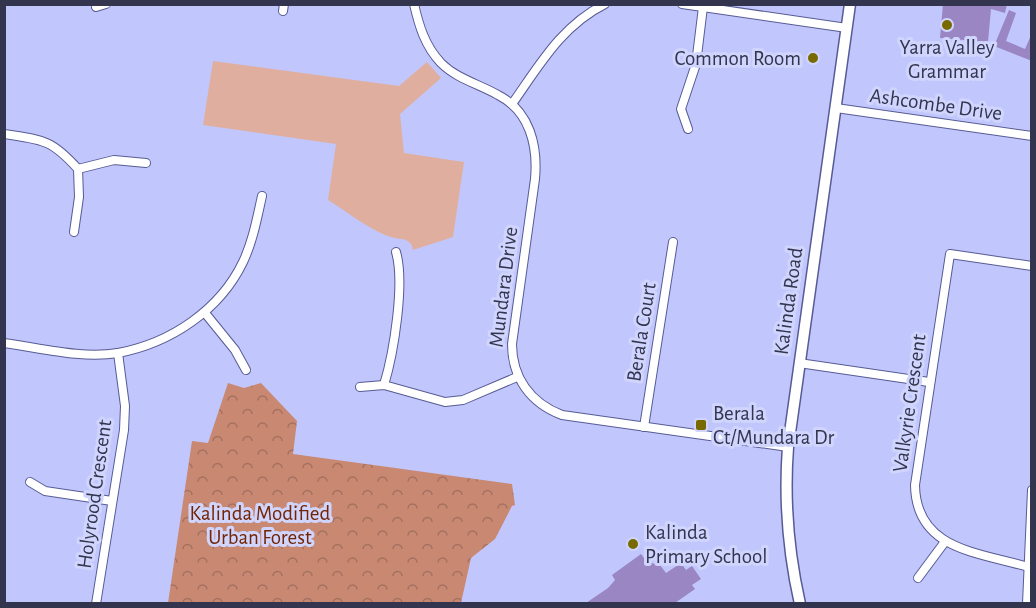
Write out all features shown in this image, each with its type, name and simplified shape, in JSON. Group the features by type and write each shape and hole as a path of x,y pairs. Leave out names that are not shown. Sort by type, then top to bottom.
{"street":[{"path":"96,7 106,4"},
{"name":"Mundara Drive","path":"414,4 424,38 441,63 461,78 499,95 512,104 529,128 537,158 512,344 512,359 517,377 536,400 550,411 576,418 788,447"},
{"path":"512,104 566,30 585,14 605,4"},
{"path":"682,4 703,8 724,7 847,28"},
{"name":"Kalinda Road","path":"800,603 788,537 785,488 788,447 850,4"},
{"path":"688,129 681,109 696,64 703,8"},
{"name":"Ashcombe Drive","path":"836,108 1032,136"},
{"path":"4,135 44,140 62,151 78,170 79,197 74,232"},
{"path":"78,170 114,160 146,164"},
{"path":"4,343 73,353 117,353 150,344 205,314 236,276 244,260 262,196"},
{"name":"Berala Court","path":"644,427 673,242"},
{"path":"384,384 389,368 401,269 396,252"},
{"name":"Valkyrie Crescent","path":"944,543 922,519 915,498 950,254 1032,266"},
{"path":"205,314 235,350 246,370"},
{"name":"Holyrood Crescent","path":"96,603 124,430 125,406 117,353"},
{"path":"799,363 930,382"},
{"path":"360,387 384,384 445,402 464,400 517,377"},
{"path":"30,482 45,490 112,501"},
{"path":"1027,603 1032,490"},
{"path":"918,578 944,543 1028,567"}],"green space":[{"name":"Kalinda Modified Urban Forest","path":"228,383 244,388 261,383 297,421 293,454 512,484 515,505 512,506 495,539 471,558 461,603 168,603 192,441 208,443"}],"shaded area":[{"path":"213,61 399,86 427,62 441,78 400,114 404,153 464,162 453,237 413,250 408,241 375,230 328,200 336,144 203,125"}],"building":[{"path":"943,4 1007,4 1005,13 991,9 988,42 940,38"},
{"path":"1009,10 1016,13 1006,41 1025,49 1032,33 1032,61 994,46"},
{"path":"641,554 647,562 660,565 666,573 681,563 686,570 692,566 701,579 692,585 695,589 675,603 586,603 608,588 615,580 612,575"}],"place":[{"name":"Yarra Valley Grammar","path":"947,25"},
{"name":"Common Room","path":"813,58"},
{"name":"Berala Ct/Mundara Dr","path":"701,425"},
{"name":"Kalinda Primary School","path":"633,544"}]}
